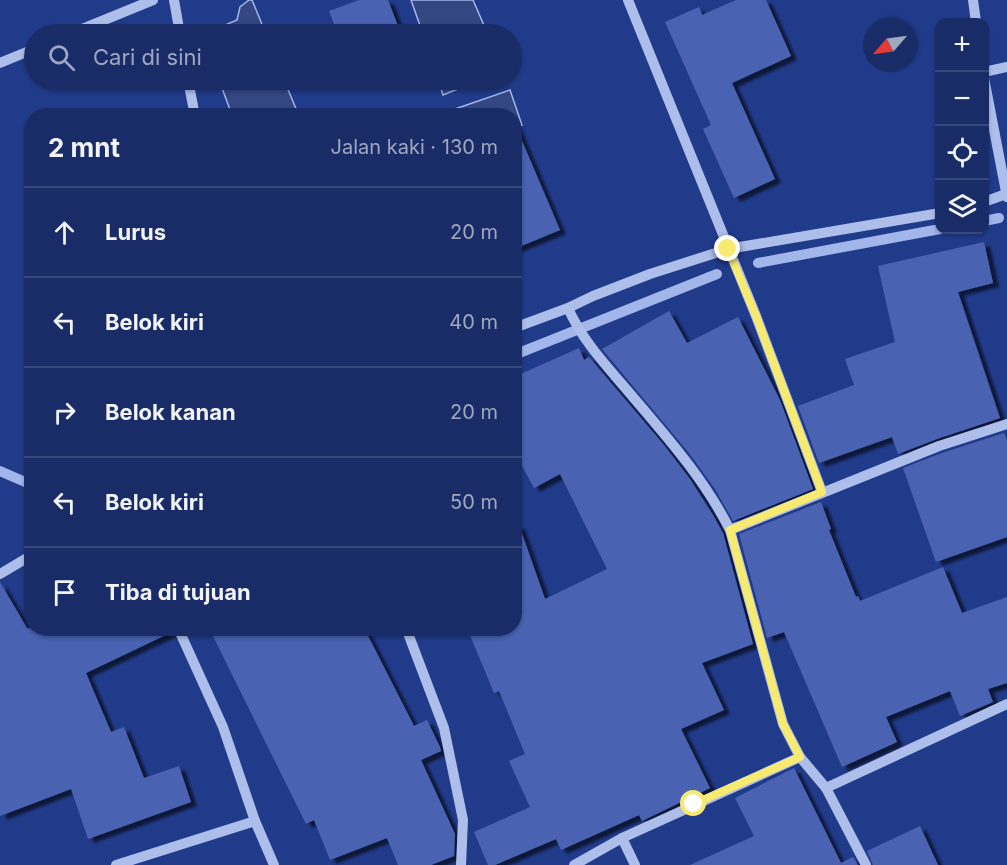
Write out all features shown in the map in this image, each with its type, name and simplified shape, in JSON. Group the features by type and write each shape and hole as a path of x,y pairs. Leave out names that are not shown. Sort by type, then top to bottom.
{"street":[{"path":"94,24 153,0"},
{"path":"174,0 178,24"},
{"path":"627,0 756,316 822,492"},
{"path":"972,0 975,18"},
{"path":"0,63 24,53"},
{"path":"989,71 1007,67"},
{"path":"190,90 193,108"},
{"path":"989,105 1006,196 989,201"},
{"path":"522,326 570,313 593,296 639,278 728,249 935,214"},
{"path":"570,313 583,337 682,454 716,502 730,530 783,724 800,757 826,788 866,865"},
{"path":"730,530 939,446 1007,424"},
{"path":"0,574 24,560"},
{"path":"181,636 223,727 255,821 274,865"},
{"path":"409,636 444,728 463,820 461,865"},
{"path":"826,788 1007,705"},
{"path":"574,865 622,838 800,757"},
{"path":"116,865 255,821"},
{"path":"622,838 635,865"}],"water":[{"path":"252,0 262,24 228,24 237,20 240,7"},
{"path":"411,0 473,0 483,24 419,24"},
{"path":"223,90 288,90 296,108 229,108"},
{"path":"441,90 455,90 443,95"},
{"path":"510,90 516,108 458,108"}],"building":[{"path":"359,0 388,0 397,24 334,24 329,11"},
{"path":"736,0 766,0 791,56 732,83 775,179 734,198 703,129 711,125 665,22 699,7 702,15"},
{"path":"522,141 560,230 522,246"},
{"path":"984,242 993,283 958,292 1000,418 898,454 892,437 819,463 798,406 854,385 845,359 895,342 878,266"},
{"path":"669,311 687,343 738,317 780,400 813,489 733,521 715,489 689,453 602,349"},
{"path":"579,348 584,360 589,357 664,445 690,479 713,515 723,533 753,644 702,663 724,710 681,729 710,788 642,821 639,815 561,850 556,839 495,865 488,865 474,832 530,807 509,761 525,754 499,691 494,693 470,636 522,636 522,534 545,599 607,569 560,474 534,488 522,466 522,373"},
{"path":"1004,433 1007,440 1007,537 936,562 903,468"},
{"path":"821,502 831,529 829,530 856,597 858,596 860,601 943,567 962,613 1007,597 1007,683 988,689 993,702 960,716 950,691 886,717 897,742 842,767 784,632 767,638 739,534"},
{"path":"0,582 24,623 24,636 164,636 86,673 111,732 124,727 144,778 179,766 191,802 88,839 71,789 0,816"},
{"path":"213,636 368,636 414,726 427,720 441,751 421,760 455,834 454,856 431,865 398,865 387,838 330,860 314,820 306,824"},
{"path":"794,768 841,863 853,857 858,865 690,865 754,836 735,798"},
{"path":"920,826 938,865 873,865 867,851"}],"waterway":[{"path":"989,220 999,218"},
{"path":"758,263 935,230"},
{"path":"522,352 717,274"},
{"path":"0,471 24,482"}],"route":[{"path":"694,804 800,757 783,724 730,530 822,492 756,316 728,249"}]}
